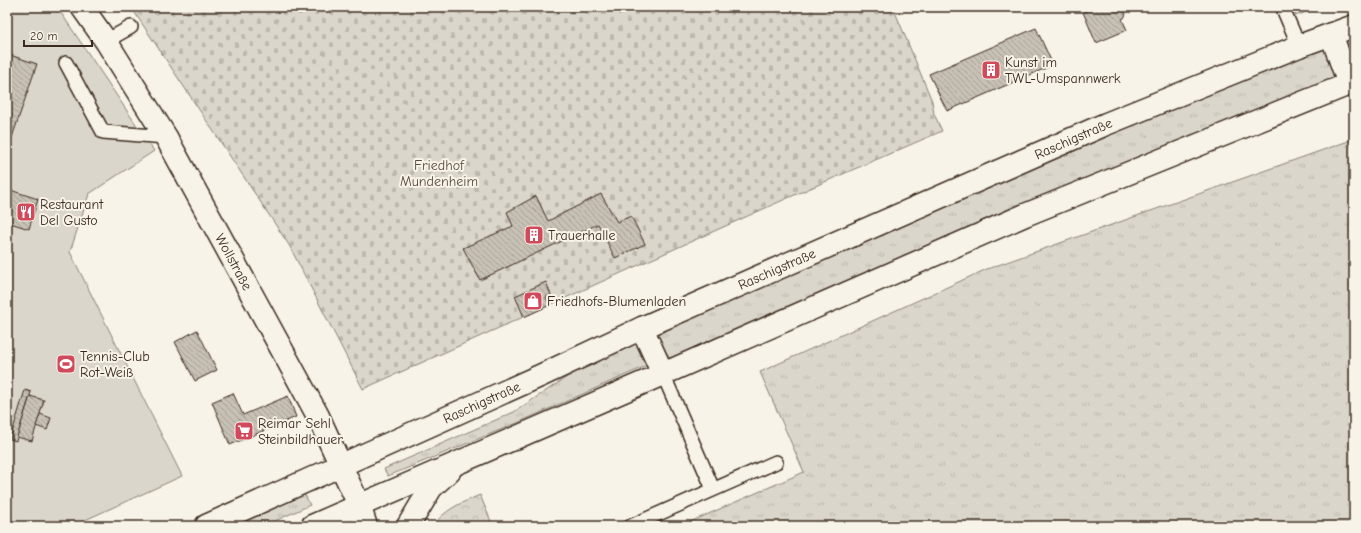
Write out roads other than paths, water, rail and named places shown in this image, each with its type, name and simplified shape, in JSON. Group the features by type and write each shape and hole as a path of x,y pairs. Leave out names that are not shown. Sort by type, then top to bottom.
{"street":[{"name":"Wollstraße","path":"82,7 106,41 166,137 318,416 360,505 366,526"},
{"name":"Raschigstraße","path":"206,526 341,464 542,375 642,328 1106,124 1299,46 1354,26"},
{"path":"312,526 1025,215 1352,83 1331,34"},
{"path":"642,328 663,374"},
{"path":"408,526 431,488 458,462"}],"lane":[{"path":"1284,7 1284,11 1299,46"},
{"path":"106,41 131,27"},
{"path":"66,63 103,132 166,137"},
{"path":"663,374 713,489"},
{"path":"631,526 776,462"}],"place":[{"name":"Kunst im TWL-Umspannwerk","path":"991,70"},
{"name":"Restaurant Del Gusto","path":"26,212"},
{"name":"Trauerhalle","path":"534,235"},
{"name":"Friedhofs-Blumenladen","path":"533,301"},
{"name":"Tennis-Club Rot-Weiß","path":"66,364"},
{"name":"Reimar Sehl Steinbildhauer","path":"244,431"}],"park label":[{"name":"Friedhof Mundenheim","path":"439,174"}]}
